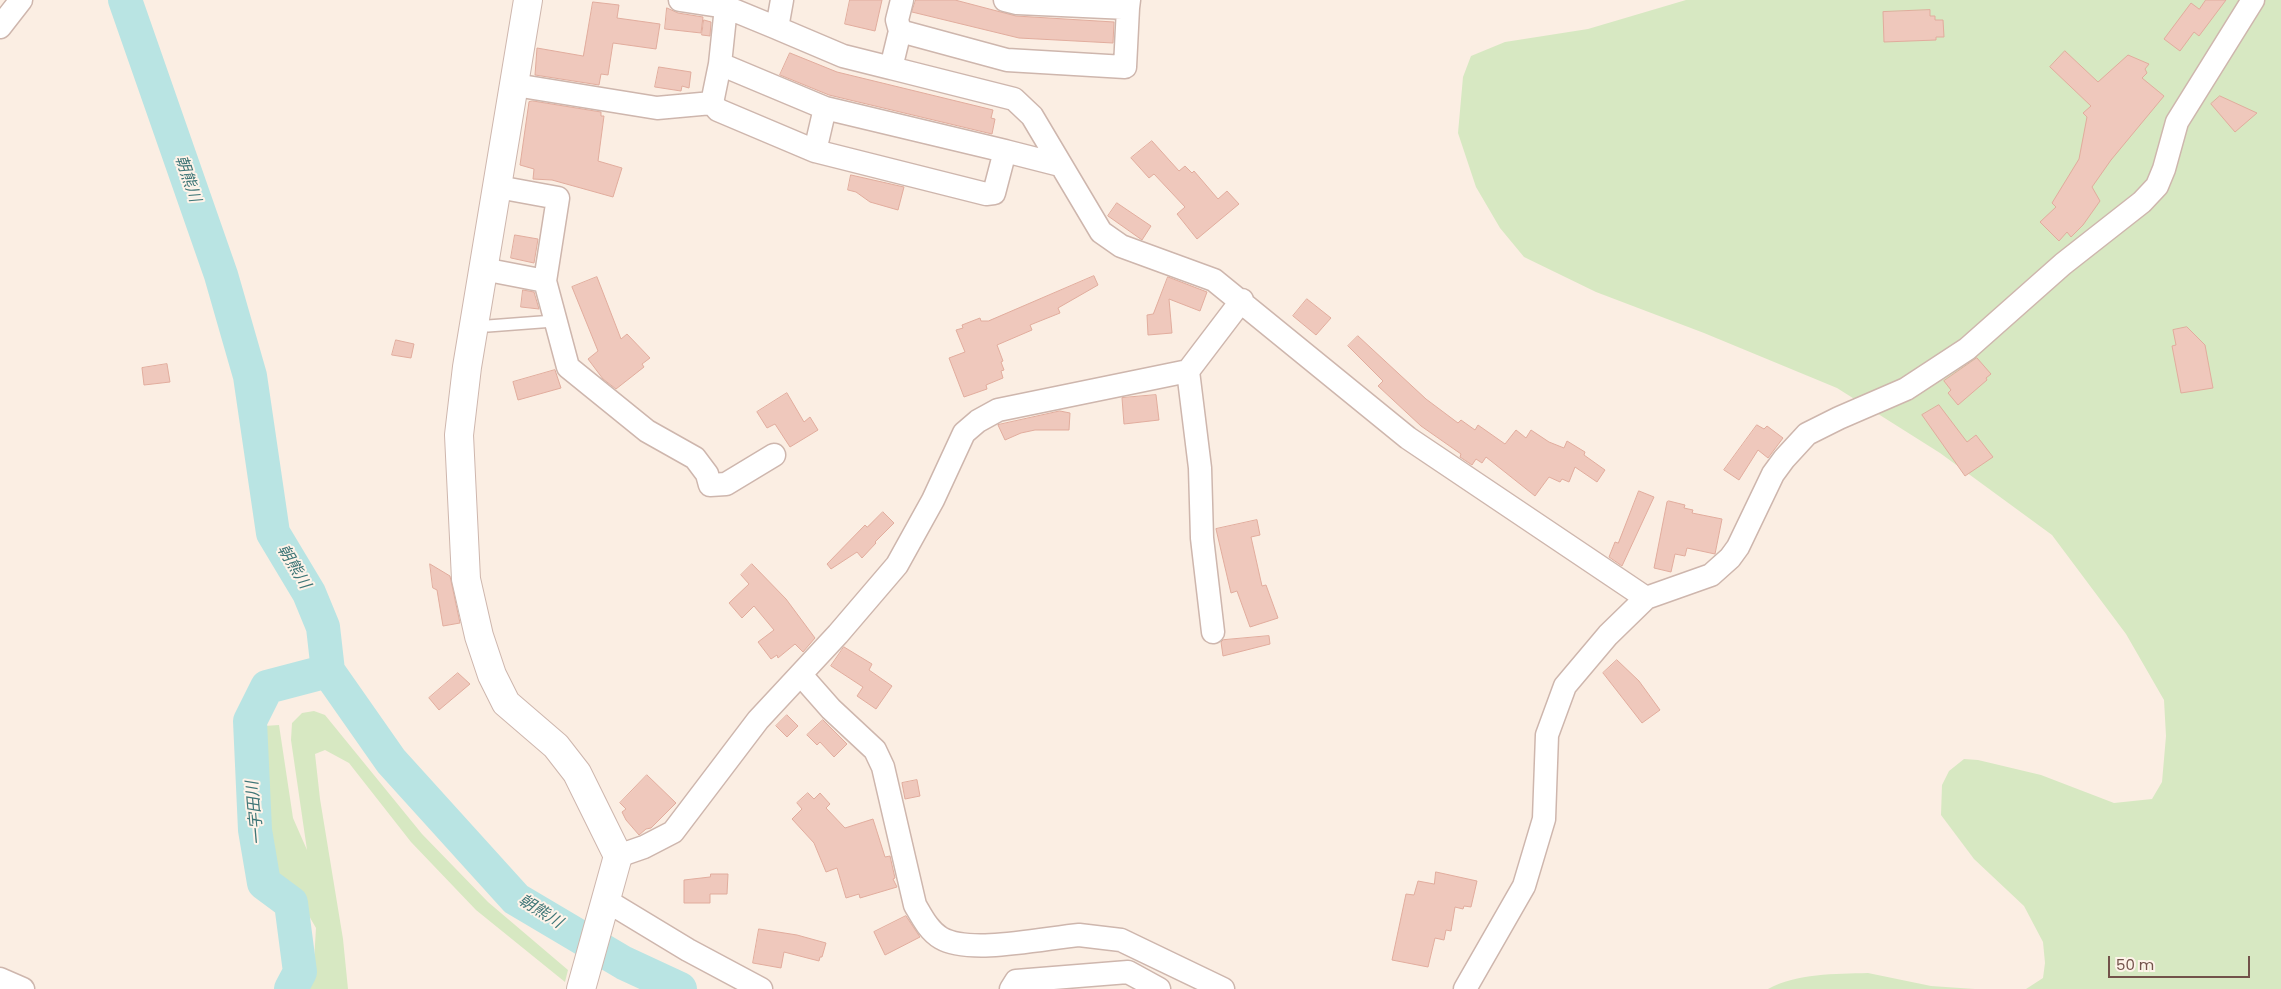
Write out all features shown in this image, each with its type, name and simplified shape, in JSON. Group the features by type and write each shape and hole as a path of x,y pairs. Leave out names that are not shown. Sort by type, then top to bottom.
{"street":[{"path":"0,27 21,0"},
{"path":"528,0 498,187 466,367 459,435 466,579 471,604 492,675 506,703 556,746 577,772 618,856 607,901 581,987"},
{"path":"680,0 726,8 843,56 1014,100 1032,116 1101,232 1128,249 1214,280 1242,300 1408,438 1646,598"},
{"path":"777,28 782,0"},
{"path":"890,68 900,31 897,20 902,0"},
{"path":"900,31 1007,60 1125,67 1128,4 1017,3 1004,0"},
{"path":"1465,989 1524,886 1544,819 1547,735 1565,686 1608,634 1646,598 1711,575 1730,558 1738,547 1773,474 1807,434 1906,389 1967,349 2063,264 2142,202 2157,186 2164,169 2177,122 2253,0"},
{"path":"712,103 720,64 726,8"},
{"path":"720,64 824,108 1060,165"},
{"path":"515,85 657,108 712,103"},
{"path":"712,103 718,110 815,152 986,194 994,193 1005,152"},
{"path":"815,152 824,108"},
{"path":"498,187 558,198 545,281 554,321 568,367 647,431 695,458 707,474 710,484 726,484 774,455"},
{"path":"484,269 545,281"},
{"path":"618,856 644,847 674,832 758,720 801,675 897,565 933,500 964,434 978,421 998,410 1188,371 1242,300"},
{"path":"1188,371 1200,468 1202,538 1213,632"},
{"path":"801,675 831,709 875,750 883,767 915,905 926,924 940,938 958,945 976,946 1079,934 1121,940 1223,989"},
{"path":"607,901 688,950 761,989"},
{"path":"1011,989 1016,981 1128,972 1159,989"},
{"path":"0,979 23,989"}],"lane":[{"path":"488,326 554,321"}],"green space":[{"path":"1686,0 2281,0 2281,989 2026,989 2043,978 2045,963 2043,942 2024,906 1974,859 1941,815 1942,785 1949,771 1964,759 1978,760 2041,775 2114,803 2152,799 2162,782 2166,736 2164,700 2126,634 2052,535 1940,453 1837,388 1704,333 1596,292 1524,257 1500,228 1476,187 1458,133 1463,77 1471,56 1505,42 1588,29"},
{"path":"314,711 325,715 422,834 488,902 568,970 565,982 476,910 411,842 349,763 325,750 315,754 320,799 343,939 348,989 309,989 313,978 316,928 289,881 273,882 265,849 267,819 264,726 279,725 293,818 307,850 291,740 292,723 302,713"},
{"path":"1868,973 1931,986 1975,989 1768,989 1804,977"}],"building":[{"path":"850,0 882,0 875,31 845,24"},
{"path":"916,0 955,0 1016,16 1114,22 1113,43 1019,38 912,12"},
{"path":"2206,0 2226,0 2199,36 2194,32 2180,51 2164,39 2191,3 2199,9"},
{"path":"593,2 619,5 617,18 660,24 656,49 613,43 608,75 601,74 599,85 535,75 537,48 583,56"},
{"path":"667,8 678,13 703,17 701,33 665,29"},
{"path":"1930,10 1930,16 1935,16 1935,20 1943,20 1944,37 1936,37 1936,40 1884,42 1883,12"},
{"path":"704,20 711,22 710,36 702,35"},
{"path":"2065,51 2098,82 2128,55 2149,64 2145,69 2147,73 2142,78 2164,96 2111,160 2092,187 2100,201 2083,225 2071,237 2067,232 2059,241 2040,222 2056,207 2052,203 2079,159 2087,117 2083,113 2091,106 2050,67"},
{"path":"790,53 837,72 993,110 991,118 995,119 992,134 829,95 780,75"},
{"path":"659,67 691,72 689,88 682,86 681,91 655,87"},
{"path":"2220,96 2257,113 2235,132 2211,104"},
{"path":"533,101 601,112 601,116 604,116 598,161 622,168 613,197 552,180 533,179 534,169 520,165 529,102"},
{"path":"1152,141 1179,171 1185,166 1192,173 1194,171 1218,199 1227,191 1239,204 1197,239 1177,214 1185,207 1154,174 1149,178 1131,158"},
{"path":"851,175 904,187 898,210 870,202 856,192 848,190"},
{"path":"1117,203 1151,226 1142,240 1108,216"},
{"path":"515,235 538,239 534,263 511,258"},
{"path":"1094,276 1098,285 1058,308 1060,313 1030,325 1032,330 997,345 1003,361 1001,362 1004,370 1001,371 1003,378 986,385 987,389 964,397 949,358 965,352 956,330 963,328 962,325 980,318 981,321 988,321"},
{"path":"597,277 621,339 627,334 650,358 642,364 644,367 616,389 603,379 588,359 598,351 572,287"},
{"path":"1168,277 1207,292 1200,311 1169,299 1172,333 1148,335 1147,315 1153,314"},
{"path":"523,290 534,292 539,309 521,307"},
{"path":"1307,299 1331,318 1316,335 1293,316"},
{"path":"2187,327 2205,345 2213,388 2181,393 2172,346 2176,345 2173,330"},
{"path":"1358,336 1426,399 1458,423 1461,420 1475,430 1478,425 1505,444 1516,430 1526,438 1531,430 1549,442 1564,448 1567,441 1585,452 1584,455 1605,470 1597,482 1575,467 1569,482 1562,479 1560,482 1549,477 1535,496 1486,457 1482,463 1476,459 1472,465 1460,457 1461,454 1421,426 1378,386 1383,381 1348,346"},
{"path":"396,340 414,344 411,358 392,355"},
{"path":"1977,358 1991,374 1986,378 1987,380 1958,405 1948,393 1951,390 1944,381"},
{"path":"167,364 170,382 144,385 142,368"},
{"path":"555,370 561,388 518,400 513,382"},
{"path":"787,393 804,422 810,417 818,430 790,447 775,424 767,428 757,412"},
{"path":"1156,395 1159,420 1124,424 1122,398"},
{"path":"1939,405 1967,442 1976,435 1993,457 1965,476 1922,415"},
{"path":"1060,411 1070,413 1069,430 1035,430 1021,433 1005,440 998,425"},
{"path":"1757,425 1764,429 1767,426 1783,438 1768,458 1758,450 1739,480 1724,470"},
{"path":"1639,491 1654,497 1622,566 1609,557 1615,542 1618,543"},
{"path":"1667,502 1685,505 1684,508 1693,510 1692,513 1722,519 1715,554 1687,548 1685,556 1675,554 1671,572 1654,568"},
{"path":"883,512 894,523 876,543 862,558 857,552 831,569 827,564 865,525 867,527"},
{"path":"1257,520 1260,535 1251,537 1262,586 1266,585 1278,618 1250,627 1237,591 1231,593 1216,529"},
{"path":"430,564 450,576 460,623 443,626 437,590 433,588"},
{"path":"752,564 786,599 815,638 803,652 795,644 778,658 777,655 771,659 758,642 774,630 754,606 742,618 729,603 749,584 741,575"},
{"path":"1269,636 1270,644 1223,656 1221,642 1223,640"},
{"path":"844,647 872,664 869,670 892,686 876,709 857,696 863,687 831,666"},
{"path":"1617,660 1639,681 1660,710 1642,723 1603,673"},
{"path":"458,673 470,684 439,710 429,698"},
{"path":"787,715 798,726 787,737 776,726"},
{"path":"823,720 847,744 834,757 820,742 817,745 807,735"},
{"path":"647,775 676,803 651,828 646,829 639,835 626,820 622,812 626,809 620,803"},
{"path":"917,780 920,796 905,799 902,783"},
{"path":"808,793 814,799 820,793 830,804 826,808 845,828 873,819 885,857 890,856 895,878 893,879 897,887 860,898 859,894 846,898 837,868 826,872 814,843 792,819 802,809 797,803"},
{"path":"1436,872 1477,881 1471,907 1464,906 1463,909 1455,907 1451,931 1446,930 1444,940 1435,938 1428,967 1392,960 1406,894 1414,895 1418,881 1434,884"},
{"path":"711,874 728,874 727,894 710,894 710,903 684,903 684,880 710,877"},
{"path":"906,916 920,937 885,955 874,932"},
{"path":"759,929 797,935 826,943 822,957 820,957 819,961 784,952 781,968 753,963"}],"waterway":[{"name":"朝熊川","path":"125,0 221,275 250,376 273,533 309,593 323,627 328,671 391,761 516,899 624,963 680,989"},
{"name":"一宇田川","path":"291,989 300,972 291,903 264,883 255,830 250,721 267,687 328,671"}]}
